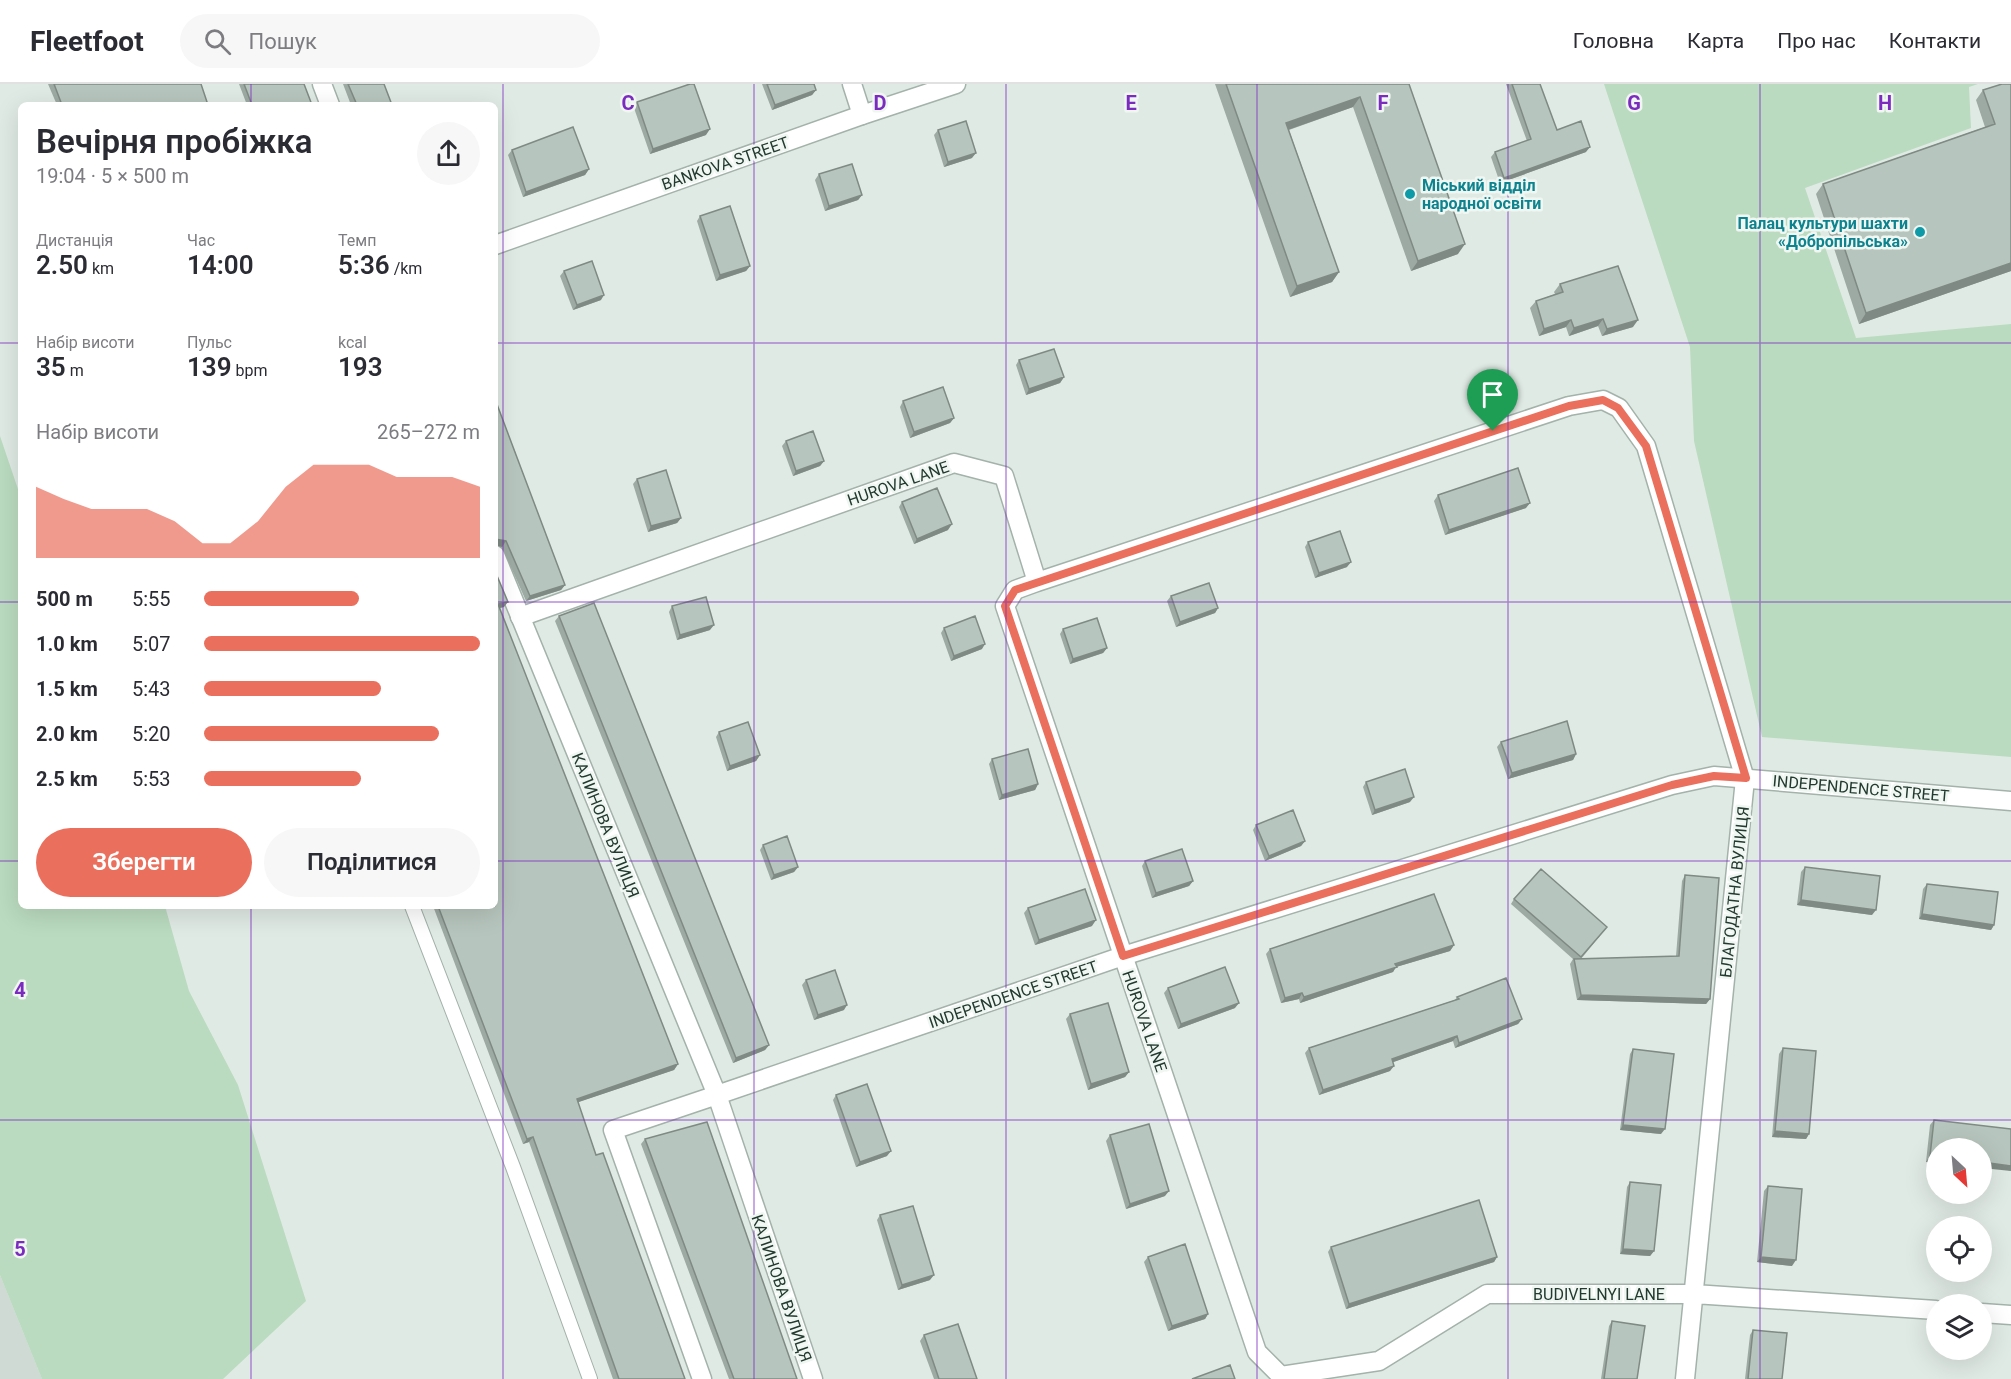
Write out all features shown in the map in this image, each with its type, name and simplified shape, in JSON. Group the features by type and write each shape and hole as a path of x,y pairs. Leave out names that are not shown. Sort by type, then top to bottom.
{"street":[{"path":"322,84 329,102"},
{"path":"852,84 862,115"},
{"name":"BANKOVA STREET","path":"498,244 956,84"},
{"name":"БЛАГОДАТНА ВУЛИЦЯ","path":"1037,582 1569,406 1603,400 1618,408 1646,446 1746,778 1684,1379"},
{"name":"HUROVA LANE","path":"520,617 954,463 1004,476 1037,582 1015,590 1005,606 1257,1352 1281,1376"},
{"name":"КАЛИНОВА ВУЛИЦЯ","path":"498,562 717,1095 813,1379"},
{"name":"INDEPENDENCE STREET","path":"717,1095 1123,956 1672,785 1714,776 2011,801"},
{"path":"702,1379 613,1130 717,1095"},
{"name":"BUDIVELNYI LANE","path":"1281,1376 1379,1361 1487,1294 1694,1294 1926,1309"},
{"path":"1992,1314 2011,1315"}],"lane":[{"path":"413,909 513,1167 590,1379"}],"shaded area":[{"path":"0,1275 42,1379 0,1379"}],"green space":[{"path":"1604,84 1978,84 1969,87 1971,128 1805,188 1856,338 2011,324 2011,757 1762,737 1694,441 1690,347"},
{"path":"0,436 18,489 18,909 166,909 189,991 238,1085 306,1301 223,1379 42,1379 0,1275"}],"building":[{"path":"54,84 201,84 207,102 61,102"},
{"path":"244,84 304,84 311,102 251,102"},
{"path":"348,84 384,84 391,102 356,102"},
{"path":"694,84 710,129 653,149 637,102"},
{"path":"767,84 814,84 816,90 775,105"},
{"name":"Міський відділ народної освіти","path":"1226,84 1409,84 1465,244 1418,261 1360,97 1286,123 1339,272 1297,286"},
{"path":"1512,84 1540,84 1557,130 1581,121 1590,147 1504,178 1495,152 1531,139"},
{"name":"Палац культури шахти «Добропільська»","path":"2002,84 2011,84 2011,263 1866,313 1823,184 1995,124 1983,90"},
{"path":"966,121 976,153 948,162 938,130"},
{"path":"573,127 589,169 526,192 512,150"},
{"path":"852,164 862,195 829,206 819,174"},
{"path":"730,206 750,266 720,275 700,216"},
{"path":"592,261 604,295 577,305 564,271"},
{"path":"1618,266 1638,320 1607,329 1603,319 1574,328 1571,320 1544,329 1536,301 1563,292 1560,284"},
{"path":"1054,349 1064,377 1029,389 1019,360"},
{"path":"943,387 954,418 914,432 903,401"},
{"path":"498,407 565,585 530,596 506,541 498,540"},
{"path":"813,431 824,461 796,471 786,441"},
{"path":"1518,468 1530,503 1449,530 1438,495"},
{"path":"666,470 681,518 651,526 637,479"},
{"path":"937,488 952,524 917,539 902,502"},
{"path":"1340,531 1351,562 1319,573 1308,542"},
{"path":"498,578 508,602 498,604"},
{"path":"1209,583 1218,608 1180,622 1171,596"},
{"path":"706,597 714,625 680,635 672,606"},
{"path":"594,603 769,1045 736,1058 559,616"},
{"path":"498,604 678,1064 577,1099 596,1155 603,1153 685,1379 619,1379 533,1137 527,1139 439,909 498,909"},
{"path":"975,616 985,644 954,656 944,628"},
{"path":"1097,618 1107,648 1073,659 1063,629"},
{"path":"1567,721 1576,754 1512,773 1501,742"},
{"path":"748,722 760,755 730,766 719,732"},
{"path":"1028,749 1038,784 1002,795 992,759"},
{"path":"1405,769 1414,797 1375,810 1366,782"},
{"path":"1293,810 1305,841 1269,856 1256,825"},
{"path":"787,836 798,867 774,875 763,845"},
{"path":"1182,849 1193,881 1156,893 1145,861"},
{"path":"1805,867 1880,876 1876,910 1801,900"},
{"path":"1541,869 1607,927 1581,957 1514,899"},
{"path":"1685,875 1719,878 1710,999 1581,995 1574,959 1679,956"},
{"path":"1927,884 1998,892 1994,925 1922,914"},
{"path":"1085,889 1096,920 1039,940 1028,908"},
{"path":"1434,894 1454,945 1395,964 1397,967 1304,997 1302,993 1285,998 1270,949"},
{"path":"1225,967 1239,1003 1181,1024 1168,988"},
{"path":"835,970 847,1005 818,1015 806,980"},
{"path":"1506,978 1522,1019 1459,1043 1457,1036 1392,1059 1394,1066 1323,1090 1309,1048 1459,999 1457,997"},
{"path":"1108,1003 1129,1072 1091,1084 1070,1014"},
{"path":"1783,1048 1816,1051 1809,1134 1775,1131"},
{"path":"1633,1049 1674,1054 1665,1129 1623,1125"},
{"path":"867,1084 891,1151 860,1162 836,1095"},
{"path":"1934,1120 2011,1129 2011,1166 1992,1163 1992,1138 1932,1138"},
{"path":"707,1122 797,1379 734,1379 645,1139"},
{"path":"1149,1124 1169,1191 1130,1204 1110,1135"},
{"path":"1630,1182 1661,1185 1654,1251 1623,1249"},
{"path":"1768,1186 1802,1189 1796,1260 1761,1257"},
{"path":"1479,1200 1497,1257 1349,1304 1331,1247"},
{"path":"913,1206 934,1275 902,1285 880,1215"},
{"path":"1185,1244 1208,1314 1172,1326 1148,1257"},
{"path":"1612,1321 1645,1326 1637,1379 1604,1379"},
{"path":"958,1324 977,1379 939,1379 924,1335"},
{"path":"1753,1330 1787,1333 1782,1379 1748,1379"},
{"path":"1230,1365 1235,1379 1192,1379"}],"place":[{"name":"Міський відділ народної освіти","path":"1410,194"},
{"name":"Палац культури шахти «Добропільська»","path":"1920,232"}],"route":[{"path":"1603,400 1618,408 1646,446 1746,778 1714,776 1672,785 1123,956 1005,606 1015,590 1493,431 1569,406 1603,400"}]}
